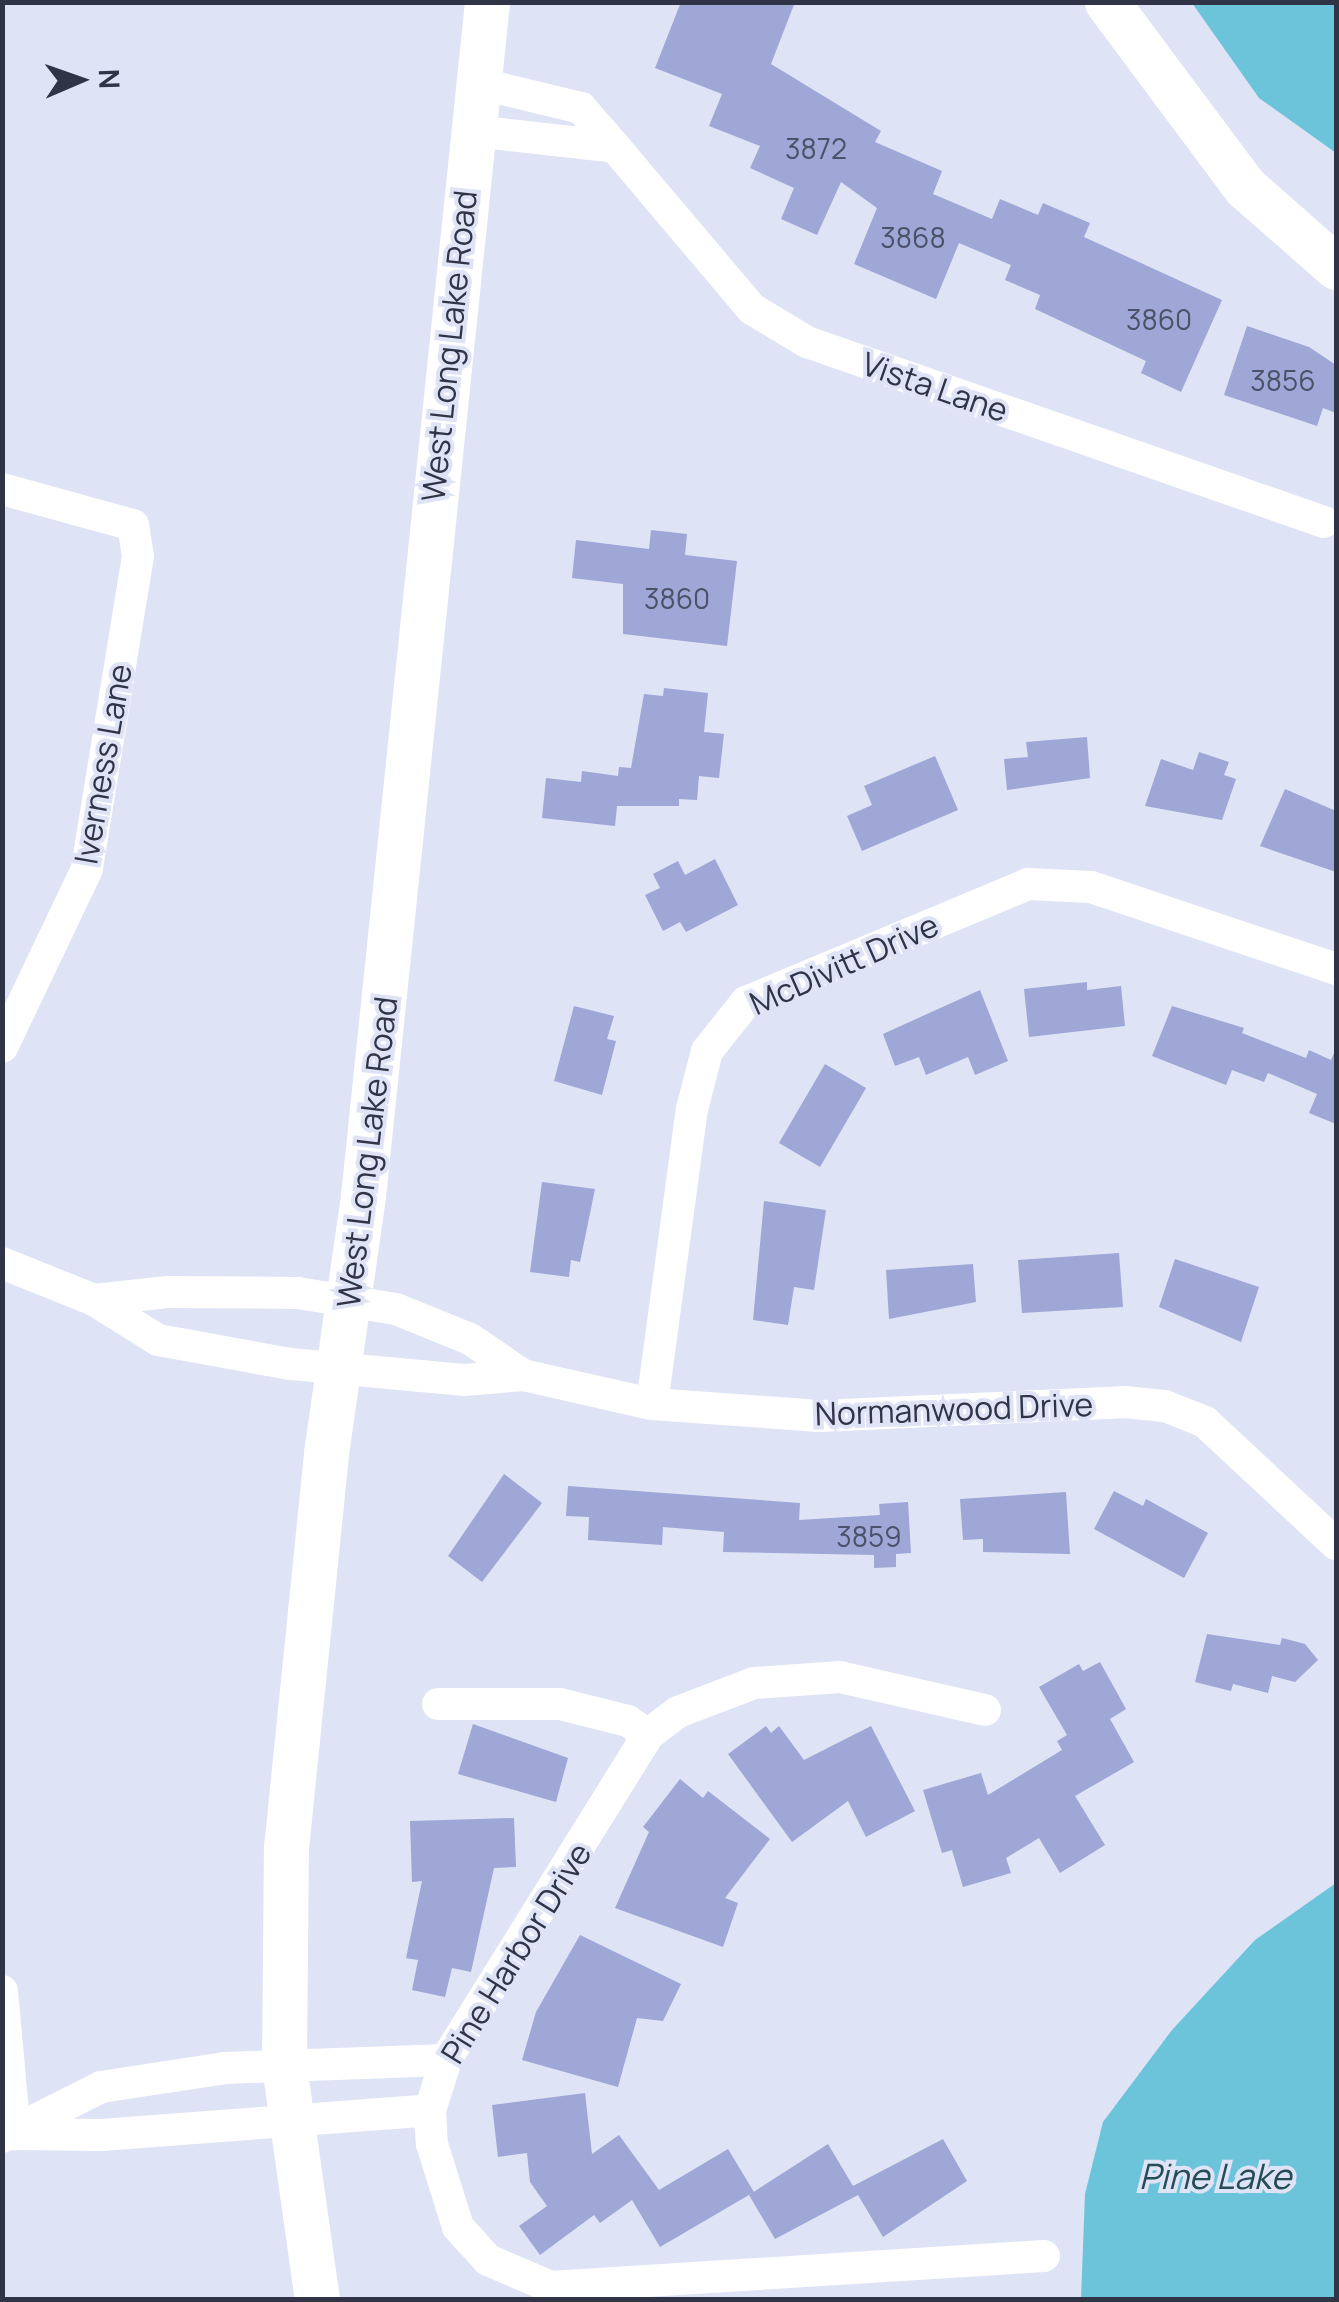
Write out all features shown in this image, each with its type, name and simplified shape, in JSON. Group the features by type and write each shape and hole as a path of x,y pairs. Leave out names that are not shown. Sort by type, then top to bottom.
{"main road":[{"name":"West Long Lake Road","path":"317,2300 289,2123 284,2066 286,1848 326,1453 350,1302 486,2"},
{"path":"1107,2 1244,188 1336,267"}],"street":[{"name":"Vista Lane","path":"478,83 580,108 752,309 807,342 1324,522"},
{"path":"473,131 615,147"},
{"name":"Iverness Lane","path":"2,489 133,525 138,556 87,869 2,1047"},
{"name":"McDivitt Drive","path":"652,1404 692,1109 707,1051 746,1002 1028,884 1091,887 1336,969"},
{"name":"Normanwood Drive","path":"2,1263 94,1300 158,1340 341,1370 464,1380 524,1375 652,1404 820,1416 1165,1406 1205,1422 1336,1544"},
{"name":"Normanwood Drive","path":"94,1300 168,1292 298,1293 396,1309 470,1338 524,1375"},
{"name":"Pine Harbor Drive","path":"986,1710 840,1677 754,1682 678,1712 648,1736 446,2060 430,2110 442,2188 458,2227 488,2260 551,2287 1044,2256"},
{"path":"438,1704 560,1704 628,1721 648,1736"},
{"path":"2,1991 9,2136"},
{"path":"9,2136 101,2088 284,2066 446,2060"},
{"path":"9,2136 289,2123 430,2110"}],"water":[{"path":"1192,3 1336,3 1336,153 1259,98"},
{"name":"Pine Lake","path":"1336,1883 1336,2299 1081,2299 1085,2194 1103,2122 1172,2030 1255,1940"}],"building":[{"path":"681,2 795,2 771,64 881,131 875,142 942,171 933,194 992,219 1000,199 1038,215 1043,203 1090,223 1084,237 1222,300 1181,392 1141,373 1146,361 1035,309 1040,295 1005,280 1011,265 959,243 936,299 854,264 877,208 841,182 817,235 781,219 794,188 750,168 760,146 709,126 722,94 655,68"},
{"path":"1247,326 1309,347 1336,365 1336,413 1323,408 1317,426 1224,395"},
{"path":"651,530 687,534 685,555 737,561 727,646 623,634 623,584 572,578 576,540 649,549"},
{"path":"664,688 708,693 704,732 724,734 719,778 699,776 697,800 679,799 679,806 617,806 615,826 542,818 546,778 581,782 582,771 618,776 619,767 631,768 644,694 663,696"},
{"path":"1087,737 1090,778 1007,790 1004,759 1028,757 1026,742"},
{"path":"1199,752 1229,762 1224,775 1236,779 1222,820 1145,806 1161,759 1193,770"},
{"path":"935,756 958,810 862,851 847,816 872,805 864,786"},
{"path":"1285,789 1336,811 1336,872 1260,846"},
{"path":"715,859 738,905 686,932 680,922 663,931 645,895 660,888 653,874 678,861 685,875"},
{"path":"1087,982 1087,990 1121,986 1125,1026 1029,1037 1024,989"},
{"path":"980,990 1008,1061 975,1075 968,1057 926,1075 919,1057 895,1066 883,1034"},
{"path":"574,1006 614,1016 607,1039 616,1041 602,1095 554,1081"},
{"path":"1172,1006 1244,1028 1242,1033 1306,1058 1309,1050 1331,1060 1336,1048 1336,1124 1309,1113 1317,1094 1268,1073 1264,1082 1232,1070 1226,1085 1152,1056"},
{"path":"825,1064 866,1088 820,1167 779,1143"},
{"path":"542,1182 595,1189 580,1262 571,1260 569,1277 530,1272"},
{"path":"764,1201 826,1210 814,1290 794,1287 788,1325 753,1320"},
{"path":"1119,1253 1123,1307 1022,1313 1018,1260"},
{"path":"1175,1259 1259,1287 1241,1342 1159,1307"},
{"path":"973,1264 976,1302 889,1319 886,1270"},
{"path":"504,1474 542,1503 482,1582 448,1556"},
{"path":"568,1486 800,1503 799,1520 880,1515 879,1504 908,1502 911,1553 896,1554 896,1567 874,1568 874,1555 723,1552 724,1532 663,1527 662,1545 588,1540 589,1517 566,1516"},
{"path":"1114,1491 1143,1506 1146,1499 1208,1533 1184,1578 1094,1529"},
{"path":"1066,1492 1070,1554 983,1552 983,1539 963,1540 960,1499"},
{"path":"1207,1634 1280,1645 1282,1638 1305,1644 1318,1660 1295,1682 1272,1676 1268,1693 1233,1684 1231,1691 1195,1682"},
{"path":"1100,1662 1126,1709 1110,1719 1134,1762 1075,1796 1105,1845 1060,1873 1039,1838 1006,1858 1011,1873 963,1887 952,1850 942,1853 923,1790 981,1773 988,1795 1062,1750 1057,1741 1067,1735 1039,1687 1079,1664 1083,1671"},
{"path":"473,1724 568,1758 556,1802 458,1774"},
{"path":"766,1726 771,1733 779,1726 804,1760 871,1726 915,1811 866,1837 848,1801 792,1842 728,1754"},
{"path":"680,1779 703,1798 708,1791 770,1839 725,1898 738,1903 723,1947 615,1908 649,1832 643,1827"},
{"path":"514,1818 516,1867 494,1868 471,1972 452,1968 445,1997 412,1990 418,1960 406,1958 422,1881 412,1882 410,1821"},
{"path":"580,1935 681,1984 663,2021 637,2018 618,2087 522,2060 536,2012"},
{"path":"585,2093 592,2154 619,2135 659,2190 728,2149 754,2192 660,2247 632,2200 600,2223 594,2215 540,2255 519,2226 547,2206 530,2182 527,2153 498,2157 492,2105"},
{"path":"943,2139 967,2181 883,2237 858,2195 775,2239 749,2195 828,2144 853,2186"}]}
